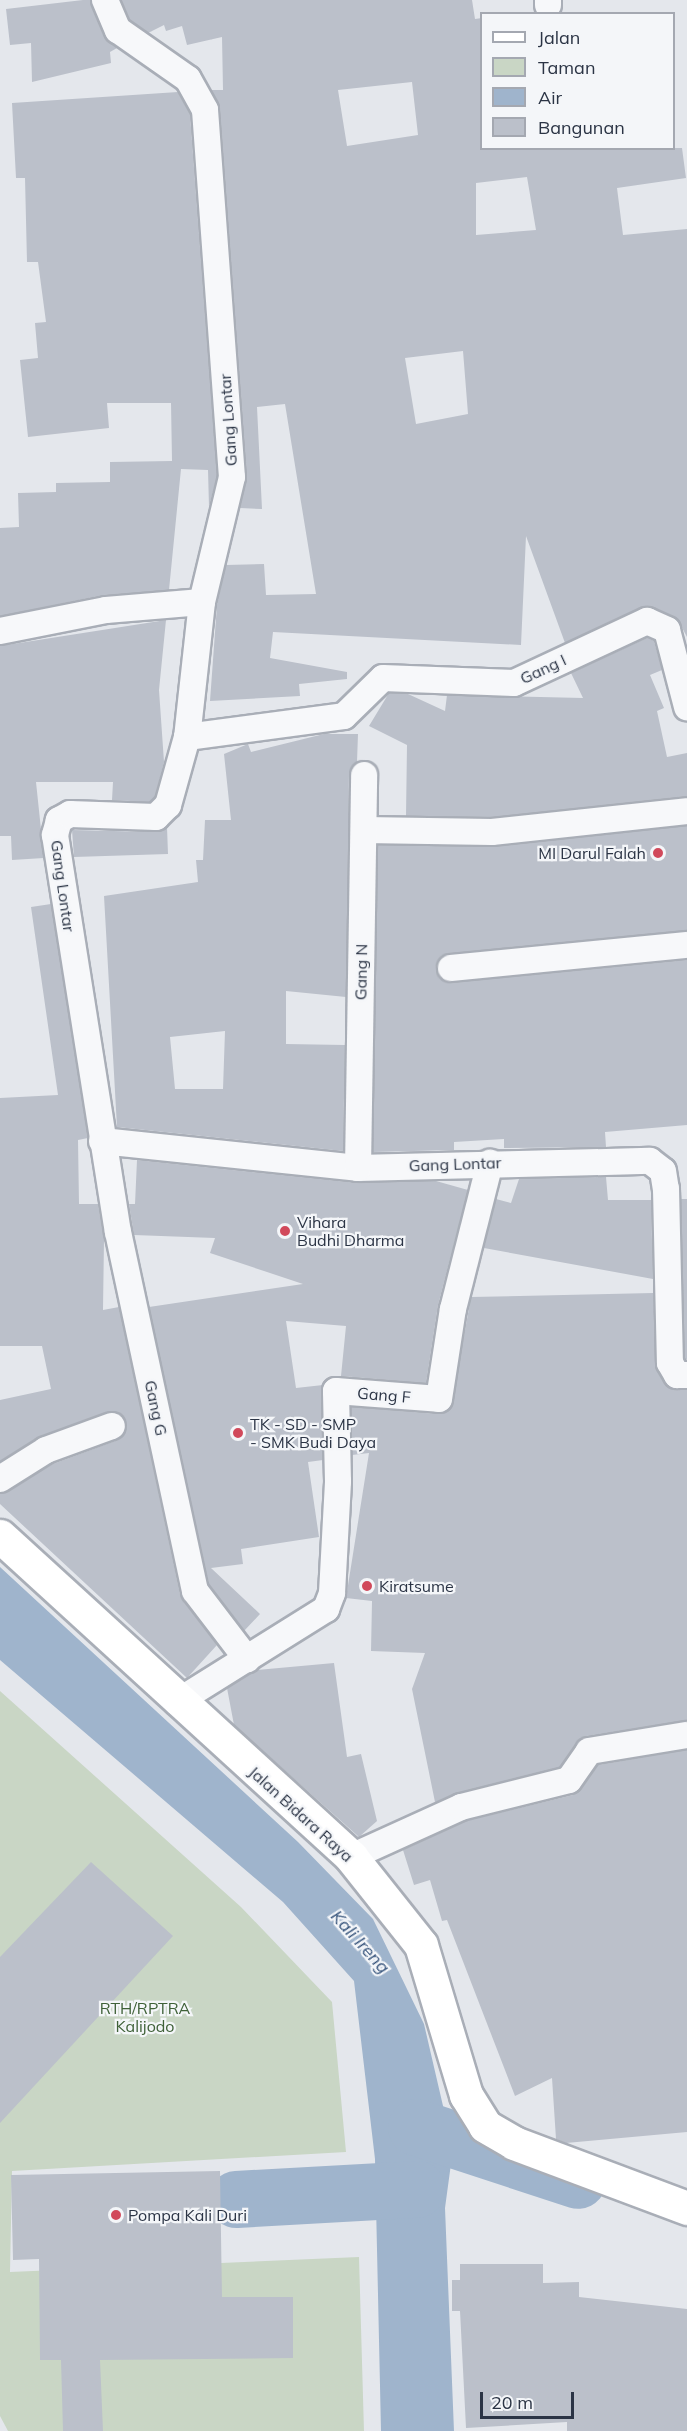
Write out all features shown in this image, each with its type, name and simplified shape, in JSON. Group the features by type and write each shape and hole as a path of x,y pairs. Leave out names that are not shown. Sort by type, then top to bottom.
{"street":[{"name":"Gang Lontar","path":"105,0 118,30 188,79 205,110 232,477 202,602 187,737 161,814 70,814 55,827 102,1141 358,1168 612,1158 658,1165 666,1189 670,1363 673,1373 687,1375"},
{"path":"0,631 106,610 202,602"},
{"name":"Gang I","path":"187,737 344,716 383,678 514,683 636,624 656,621 667,630 687,707"},
{"name":"Gang N","path":"358,1168 364,776"},
{"path":"364,830 492,832 687,811"},
{"path":"451,968 687,945"},
{"name":"Gang G","path":"102,1141 195,1591 248,1659"},
{"name":"Gang F","path":"177,1702 326,1609 332,1593 336,1391 439,1399 453,1309 490,1162"},
{"path":"0,1479 46,1450 112,1426"},
{"name":"Jalan Bidara Raya","path":"0,1536 177,1702 351,1857 421,1945 466,2095 485,2126 514,2143 687,2208"},
{"path":"351,1857 461,1807 563,1782 573,1777 589,1751 687,1735"}],"green space":[{"name":"RTH/RPTRA Kalijodo","path":"0,1691 241,1907 332,2002 346,2152 12,2171 10,2272 359,2257 364,2431 8,2431 0,2416"}],"water":[{"name":"Kali Ireng","path":"0,1567 298,1842 373,1919 424,2024 453,2149 445,2208 454,2431 381,2431 375,2159 354,1981 283,1902 0,1660"}],"building":[{"path":"90,0 104,36 117,48 110,52 111,63 32,82 31,43 10,45 6,9"},
{"path":"121,0 472,0 475,19 480,18 480,150 675,150 675,148 682,148 686,178 617,188 623,235 687,229 687,637 678,620 646,606 565,643 526,536 521,645 273,632 270,658 347,672 347,679 299,684 300,696 210,701 217,605 226,565 264,564 266,595 316,594 285,404 257,407 262,509 240,508 247,476 220,109 211,90 223,90 222,37 187,45 182,26 166,31 164,25 148,33 130,20","holes":["412,82 418,135 347,146 338,90","527,177 536,230 476,235 476,183","463,351 468,414 416,424 405,358"]},
{"path":"178,92 190,114 217,476 209,507 208,470 181,469 169,590 103,595 0,616 0,528 19,527 18,493 56,492 56,483 110,482 110,462 172,461 171,403 107,403 109,428 28,437 20,360 38,358 35,323 46,322 38,262 27,262 25,178 16,178 12,103"},
{"path":"166,620 159,690 164,762 155,797 150,802 112,800 113,782 36,782 44,858 12,860 11,836 0,836 0,646"},
{"path":"647,638 654,641 662,670 650,675 664,708 657,711 667,757 687,753 687,796 491,817 406,816 407,745 369,726 389,693 408,694 445,711 447,695 583,698 571,673"},
{"path":"324,734 358,734 357,762 349,775 346,997 286,991 286,1044 345,1045 343,1151 117,1127 104,896 198,882 196,860 203,860 205,820 231,820 224,754 248,744 251,752","holes":["225,1031 223,1089 175,1089 170,1037"]},
{"path":"687,826 687,930 450,953 436,969 439,977 452,983 687,960 687,1125 605,1132 606,1147 504,1148 504,1139 454,1142 454,1150 373,1152 378,845 493,847"},
{"path":"167,827 168,854 74,857 72,830 155,832"},
{"path":"51,904 88,1138 78,1140 79,1204 98,1204 104,1240 103,1310 119,1307 180,1594 217,1645 187,1678 0,1504 0,1494 53,1464 118,1440 127,1428 121,1414 107,1412 41,1436 0,1461 0,1400 51,1389 42,1346 0,1346 0,1098 58,1095 31,907"},
{"path":"137,1160 357,1183 436,1181 468,1190 438,1305 426,1383 341,1376 346,1326 286,1321 296,1388 323,1385 323,1460 308,1462 319,1537 241,1549 243,1564 211,1568 260,1614 244,1631 209,1585 149,1307 303,1284 210,1253 215,1238 134,1235 129,1204 135,1204"},
{"path":"606,1177 608,1200 651,1200 653,1279 484,1248 496,1199 511,1203 519,1179"},
{"path":"681,1199 687,1199 687,1360 685,1359"},
{"path":"653,1293 657,1370 669,1388 687,1390 687,1720 586,1736 560,1767 435,1802 412,1689 425,1653 371,1651 372,1601 346,1598 369,1453 352,1455 351,1407 438,1414 451,1408 471,1297"},
{"path":"334,1663 347,1757 361,1754 377,1821 359,1837 234,1725 227,1688 257,1670"},
{"path":"687,1750 687,2132 566,2143 556,2139 552,2078 515,2096 447,1920 442,1921 430,1880 414,1885 403,1850 466,1821 573,1795 598,1765"},
{"path":"91,1862 173,1936 0,2123 0,1957"},
{"path":"220,2171 222,2297 293,2297 293,2358 100,2360 103,2431 63,2431 61,2360 40,2360 39,2259 13,2260 11,2175"},
{"path":"460,2264 543,2264 543,2283 579,2282 579,2297 687,2309 687,2431 567,2431 567,2422 466,2428 460,2311 452,2311 452,2280 460,2280"}],"waterway":[{"path":"416,2127 578,2180"},
{"path":"236,2199 417,2189"}],"place":[{"name":"MI Darul Falah","path":"658,853"},
{"name":"Vihara Budhi Dharma","path":"285,1231"},
{"name":"TK - SD - SMP - SMK Budi Daya","path":"238,1433"},
{"name":"Kiratsume","path":"367,1586"},
{"name":"Pompa Kali Duri","path":"116,2215"}]}
